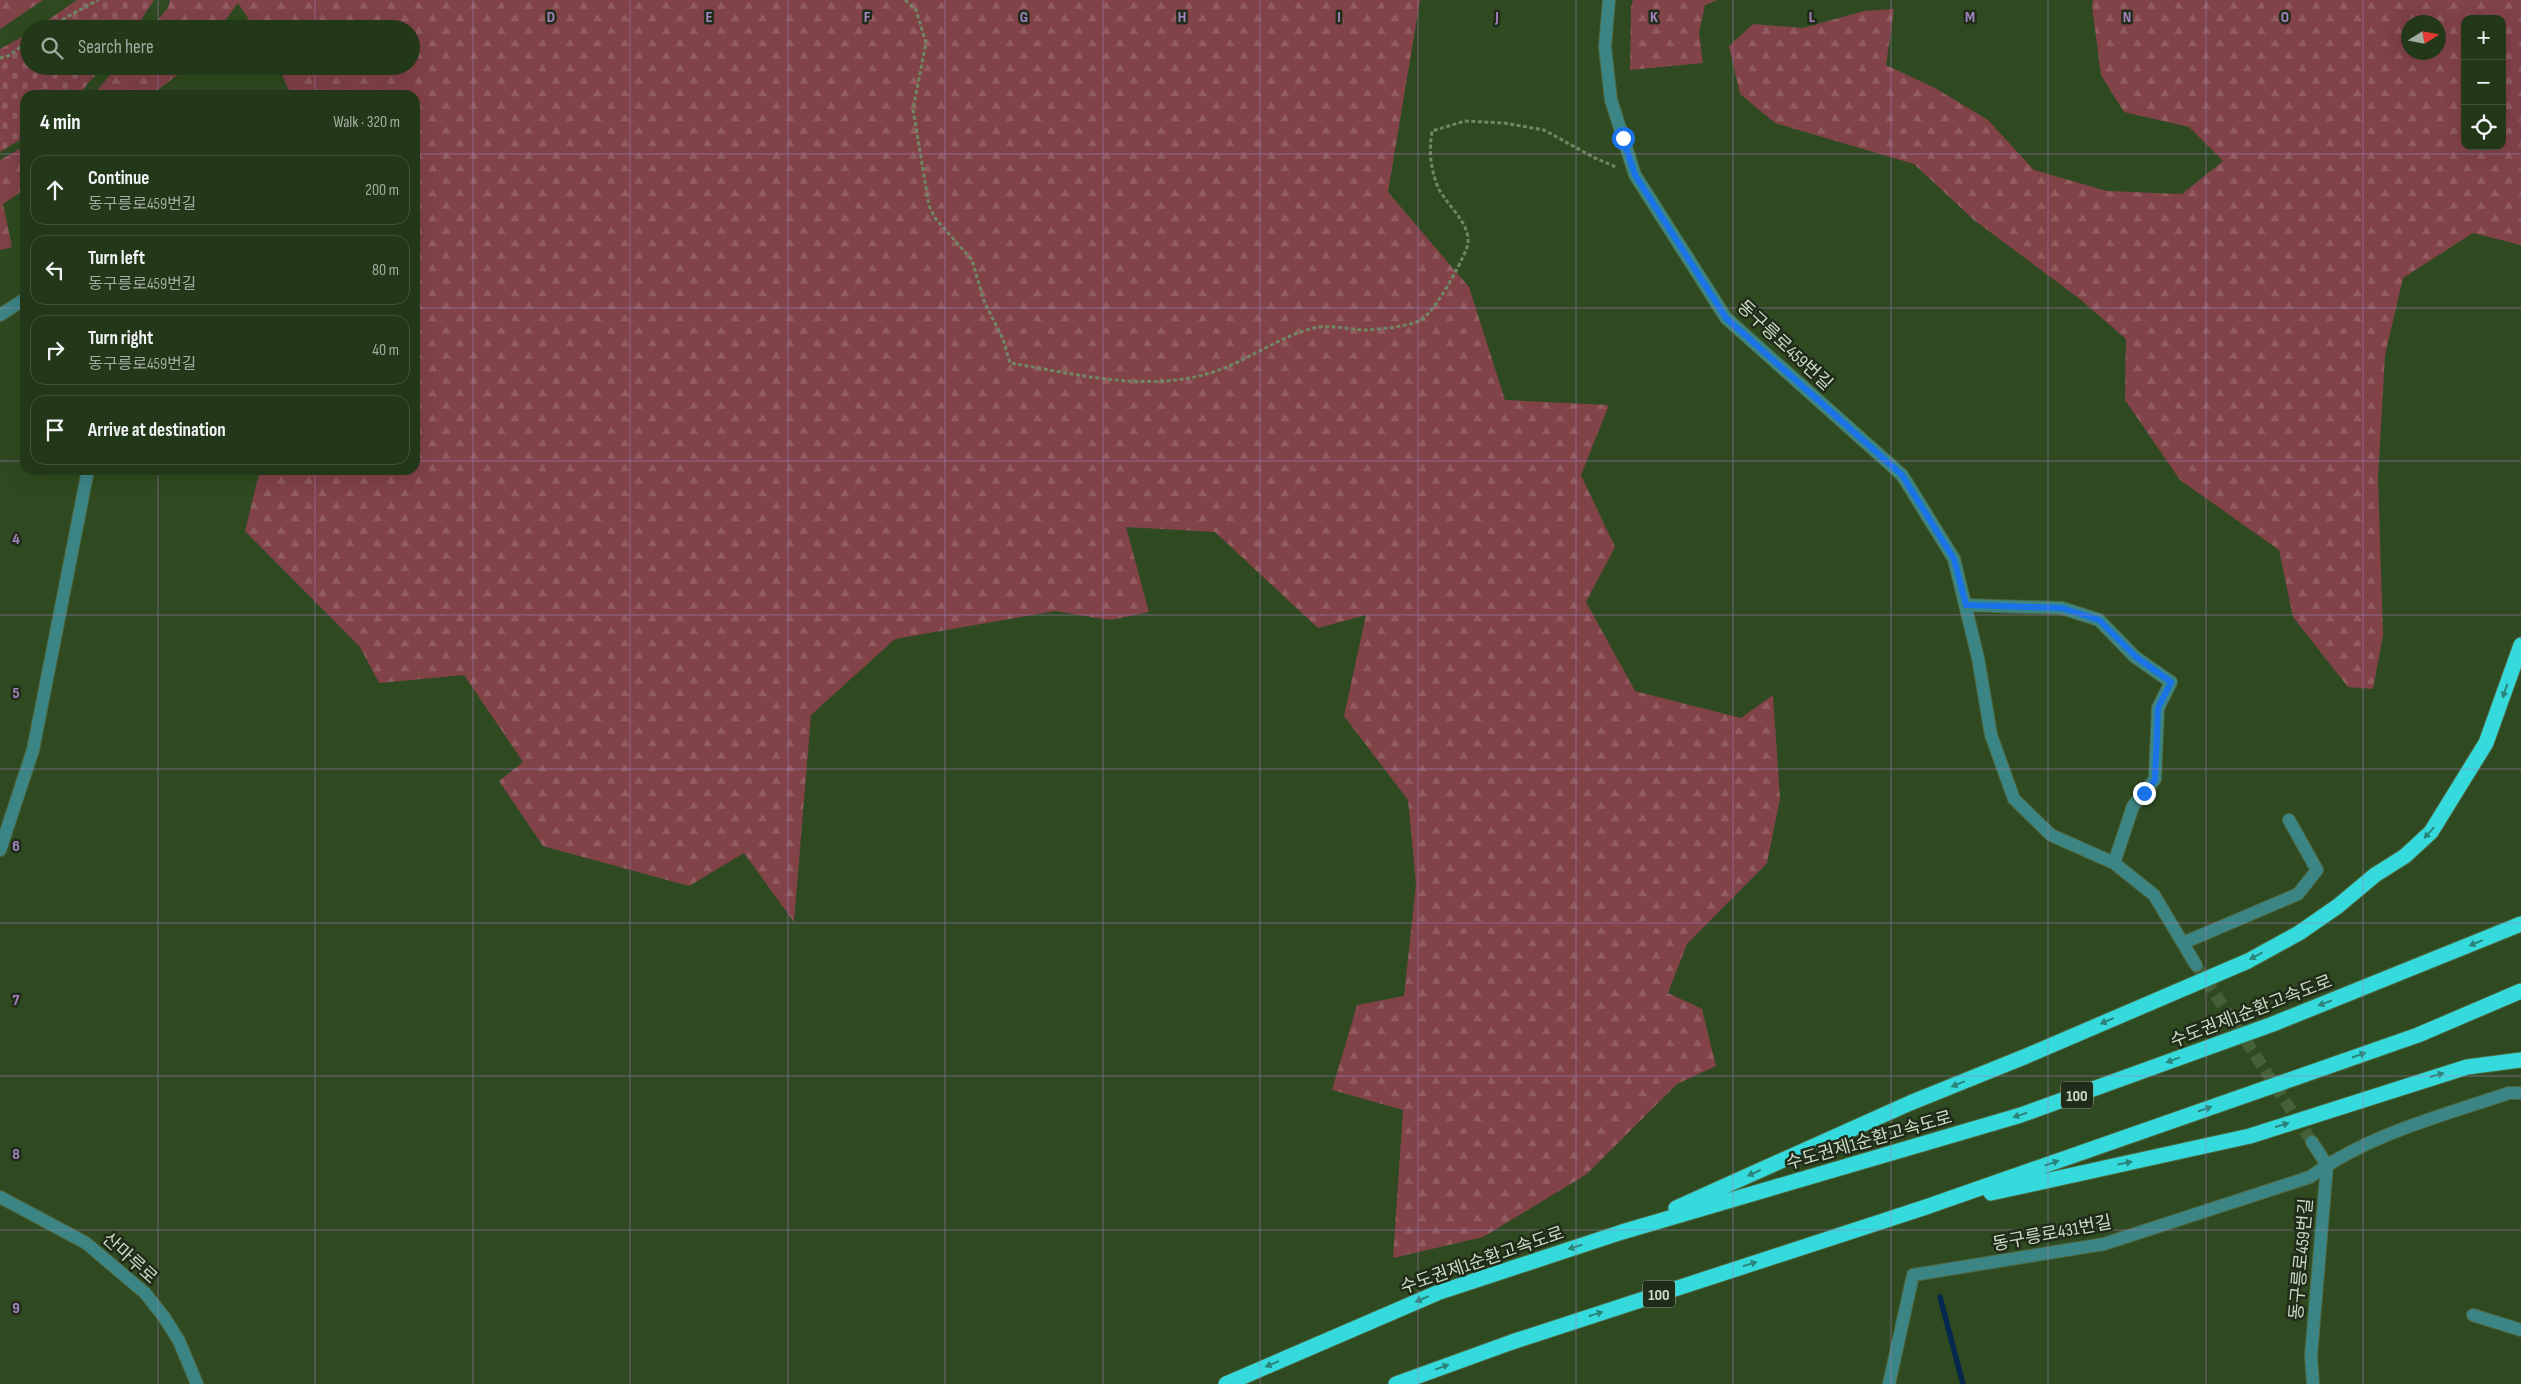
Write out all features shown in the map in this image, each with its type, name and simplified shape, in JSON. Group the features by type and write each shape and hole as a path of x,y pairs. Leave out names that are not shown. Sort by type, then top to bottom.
{"highway":[{"path":"1622,1232 1910,1103 2024,1057 2248,961 2299,933 2338,906 2375,875 2405,856 2431,832 2486,743 2521,645"},
{"name":"수도권제1순환고속도로","path":"1226,1384 1437,1293 1622,1232 2021,1115 2273,1024 2521,924"},
{"name":"100","path":"1396,1384 1512,1342 1923,1208 2418,1035 2521,991"},
{"path":"1923,1208 2250,1136 2467,1067 2521,1060"}],"street":[{"name":"동구릉로459번길","path":"1609,0 1605,47 1611,100 1635,175 1726,318 1902,475 1954,559 1978,658 1991,734 2014,799 2051,834 2114,863 2154,895 2196,965"},
{"path":"0,315 20,302"},
{"path":"0,850 33,750 87,475"},
{"path":"1966,605 2062,608 2099,620 2136,657 2171,682 2158,708 2155,780 2133,806 2114,863"},
{"path":"2183,943 2298,894 2317,870 2289,820"},
{"path":"2312,1142 2327,1164 2381,1136 2509,1093 2521,1093"},
{"name":"동구릉로459번길","path":"2313,1384 2311,1356 2327,1164"},
{"name":"동구릉로431번길","path":"1889,1384 1913,1275 2104,1244 2310,1177 2327,1164"},
{"name":"산마루로","path":"0,1197 86,1242 145,1293 164,1317 179,1341 198,1384"},
{"path":"2473,1315 2521,1330"}],"path":[{"path":"61,20 98,0"},
{"path":"906,0 916,10 926,43 913,109 929,206 935,218 972,260 984,301 1002,339 1010,363 1090,378 1140,381 1189,377 1216,371 1312,329 1333,326 1366,330 1420,321 1434,308 1467,248 1466,229 1438,188 1429,154 1432,131 1465,121 1504,123 1544,130 1595,158 1635,175"},
{"path":"0,58 8,56 20,47"}],"green space":[{"path":"0,0 43,0 0,29"},
{"path":"77,0 154,0 141,20 48,20"},
{"path":"170,0 1420,0 1388,192 1469,287 1505,400 1609,405 1581,475 1615,547 1586,602 1635,691 1741,718 1773,695 1780,799 1767,863 1687,944 1668,993 1702,1009 1716,1066 1677,1084 1587,1174 1483,1237 1393,1258 1403,1110 1332,1090 1357,1005 1404,996 1416,884 1408,800 1344,716 1366,615 1318,628 1215,532 1126,527 1149,612 1110,620 1055,611 895,639 811,715 794,922 744,853 689,886 543,846 499,781 523,762 464,675 379,683 360,647 245,531 259,475 420,475 420,90 289,90 282,75 420,75 420,20 249,20 238,3 226,20 158,20 168,8"},
{"path":"1633,0 1717,0 1705,5 1699,32 1703,63 1630,70 1631,7"},
{"path":"2093,0 2521,0 2521,245 2473,233 2403,278 2385,355 2378,478 2383,635 2373,689 2348,687 2293,617 2279,550 2180,480 2125,400 2126,339 2081,300 1974,220 1914,164 1775,123 1740,94 1729,46 1753,24 1803,28 1864,11 1894,9 1886,65 1935,88 1988,120 2034,170 2107,191 2182,194 2223,161 2189,127 2124,112 2101,75 2092,6"},
{"path":"20,38 20,75 95,75 82,90 20,90 20,140 0,152 0,49"},
{"path":"110,75 177,75 158,90 97,90"},
{"path":"20,149 20,192 3,204 12,247 0,250 0,160"}],"waterway":[{"path":"1940,1297 1963,1384"}],"tunnel":[{"path":"2196,965 2312,1142"}],"route":[{"path":"1623,138 1635,175 1726,318 1902,475 1954,559 1966,605 2062,608 2099,620 2136,657 2171,682 2158,708 2155,780 2144,793"}]}
